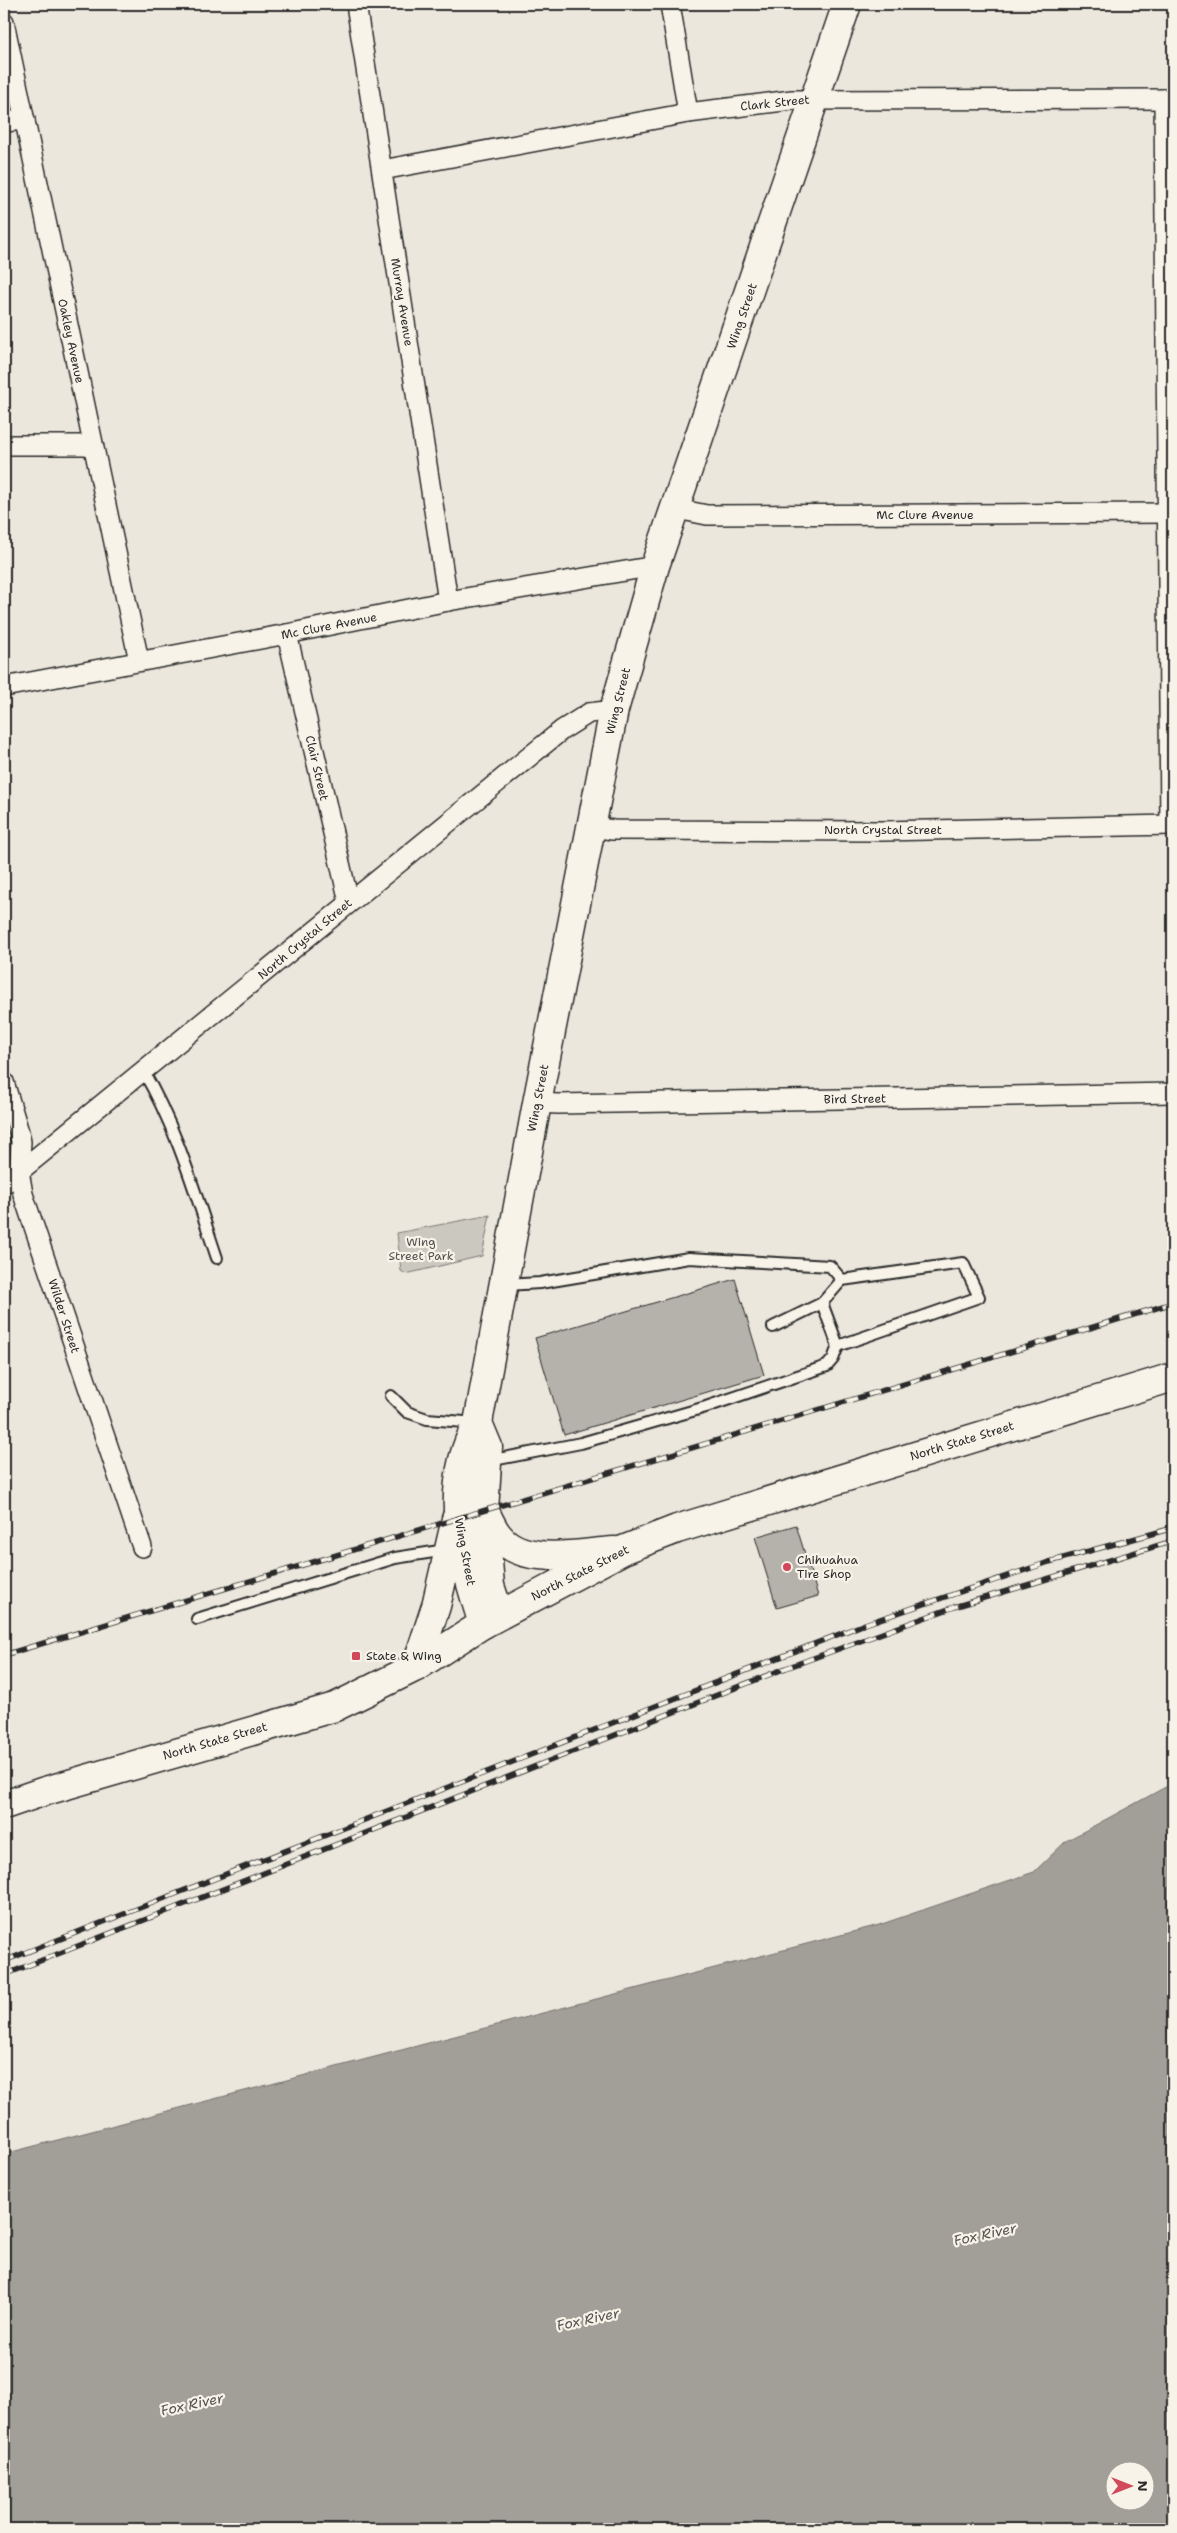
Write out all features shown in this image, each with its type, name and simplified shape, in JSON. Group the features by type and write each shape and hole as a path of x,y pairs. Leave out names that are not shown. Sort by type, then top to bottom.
{"street":[{"name":"Murray Avenue","path":"356,4 448,601"},
{"path":"670,4 688,113"},
{"name":"Wing Street","path":"491,1619 466,1570 456,1519 466,1444 478,1423 537,1103 614,710 655,566 677,509 847,4"},
{"name":"Oakley Avenue","path":"4,22 139,661"},
{"name":"Clark Street","path":"382,170 688,113 792,100 1169,99"},
{"path":"1169,99 1172,825"},
{"path":"4,122 25,120"},
{"path":"4,445 93,445"},
{"name":"Mc Clure Avenue","path":"677,509 707,515 1170,513"},
{"name":"Mc Clure Avenue","path":"4,686 286,634 448,601 655,566"},
{"name":"Clair Street","path":"286,634 349,902"},
{"name":"North Crystal Street","path":"4,1184 562,730 589,713 614,710"},
{"name":"North Crystal Street","path":"592,827 613,830 882,831 1172,825"},
{"name":"Wilder Street","path":"4,1082 21,1142 19,1171 23,1194 142,1548"},
{"name":"Bird Street","path":"537,1103 1173,1093"},
{"name":"North State Street","path":"4,1805 42,1792 335,1707 416,1667 491,1619 623,1550 677,1529 750,1505 1173,1377"},
{"name":"Wing Street","path":"478,1423 488,1447 484,1510 491,1619"},
{"path":"484,1510 498,1535 508,1544 528,1553 547,1554 623,1550"},
{"path":"416,1667 436,1606 456,1519"}],"lane":[{"path":"144,1071 154,1089 187,1170 217,1258"},
{"path":"504,1285 540,1283 689,1258 830,1266 842,1280"},
{"path":"773,1327 822,1303 842,1280 963,1263 979,1298 838,1346"},
{"path":"487,1462 581,1443 774,1385 827,1366 834,1359 838,1346 822,1303"},
{"path":"391,1396 407,1412 427,1419 478,1423"},
{"path":"197,1619 395,1558 449,1550"}],"green space":[{"name":"Wing Street Park","path":"490,1215 482,1256 406,1274 401,1271 397,1233"}],"water":[{"name":"Fox River","path":"1173,1783 1173,2529 4,2529 4,2154 879,1925 1034,1872 1066,1841"}],"building":[{"path":"735,1279 764,1375 564,1435 535,1338"},
{"name":"Chihuahua Tire Shop","path":"796,1525 818,1596 777,1608 755,1537"}],"railway":[{"path":"4,1655 1173,1303"},
{"path":"4,1961 865,1624 1049,1562 1173,1528"},
{"path":"4,1975 786,1668 954,1607 1173,1541"}],"place":[{"name":"Chihuahua Tire Shop","path":"787,1567"},
{"name":"State & Wing","path":"356,1656"}]}
